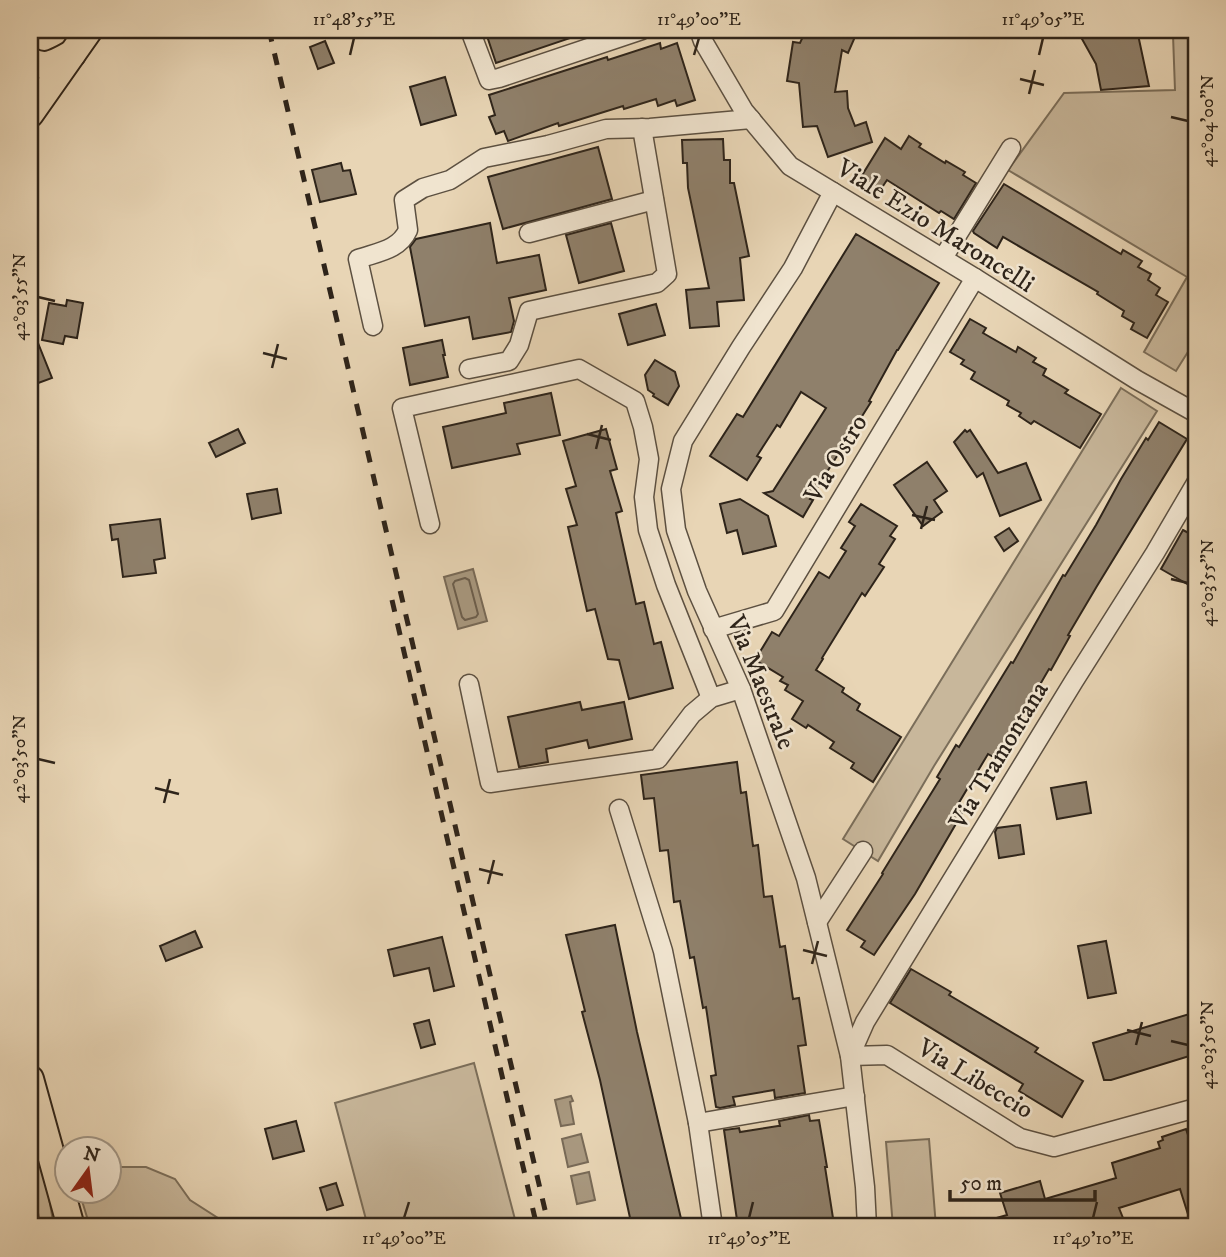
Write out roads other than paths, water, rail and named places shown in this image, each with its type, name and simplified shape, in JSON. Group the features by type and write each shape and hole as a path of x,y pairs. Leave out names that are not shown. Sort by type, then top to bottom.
{"main road":[{"path":"30,114 89,30"},
{"path":"30,61 41,65 53,64 72,54"},
{"path":"30,1079 71,1225"}],"street":[{"path":"470,30 489,80 642,30"},
{"name":"Viale Ezio Maroncelli","path":"699,30 744,111 790,166 1137,380 1196,413"},
{"path":"373,326 358,259 399,244 408,230 404,200 423,188 450,180 484,158 548,145 606,128 642,128 751,119"},
{"path":"468,369 509,362 519,345 529,310 657,284 667,274 642,128"},
{"path":"943,258 1011,148"},
{"name":"Via Maestrale","path":"833,192 793,268 683,441 671,489 676,530 697,591 741,689 806,878 850,1056 867,1227"},
{"path":"529,233 654,200"},
{"name":"Via Ostro","path":"713,629 774,611 975,278"},
{"path":"430,524 402,408 579,369 635,401 649,459 644,497 648,530 666,585 711,698"},
{"name":"Via Tramontana","path":"850,1056 864,1022 1156,553 1196,484"},
{"path":"469,684 489,783 658,759 692,714 711,698 741,689"},
{"path":"619,809 663,951 698,1123 713,1227"},
{"path":"817,922 863,851"},
{"name":"Via Libeccio","path":"850,1056 887,1055 1020,1138 1054,1147 1196,1108"},
{"path":"698,1123 855,1096"}],"water":[{"path":"473,569 487,621 458,629 444,577"},
{"path":"571,1096 574,1124 561,1126 555,1100"},
{"path":"581,1134 588,1162 568,1167 562,1139"},
{"path":"589,1172 595,1200 577,1204 571,1176"}],"railway":[{"path":"269,30 549,1227"},
{"path":"392,600 537,1227"}]}
